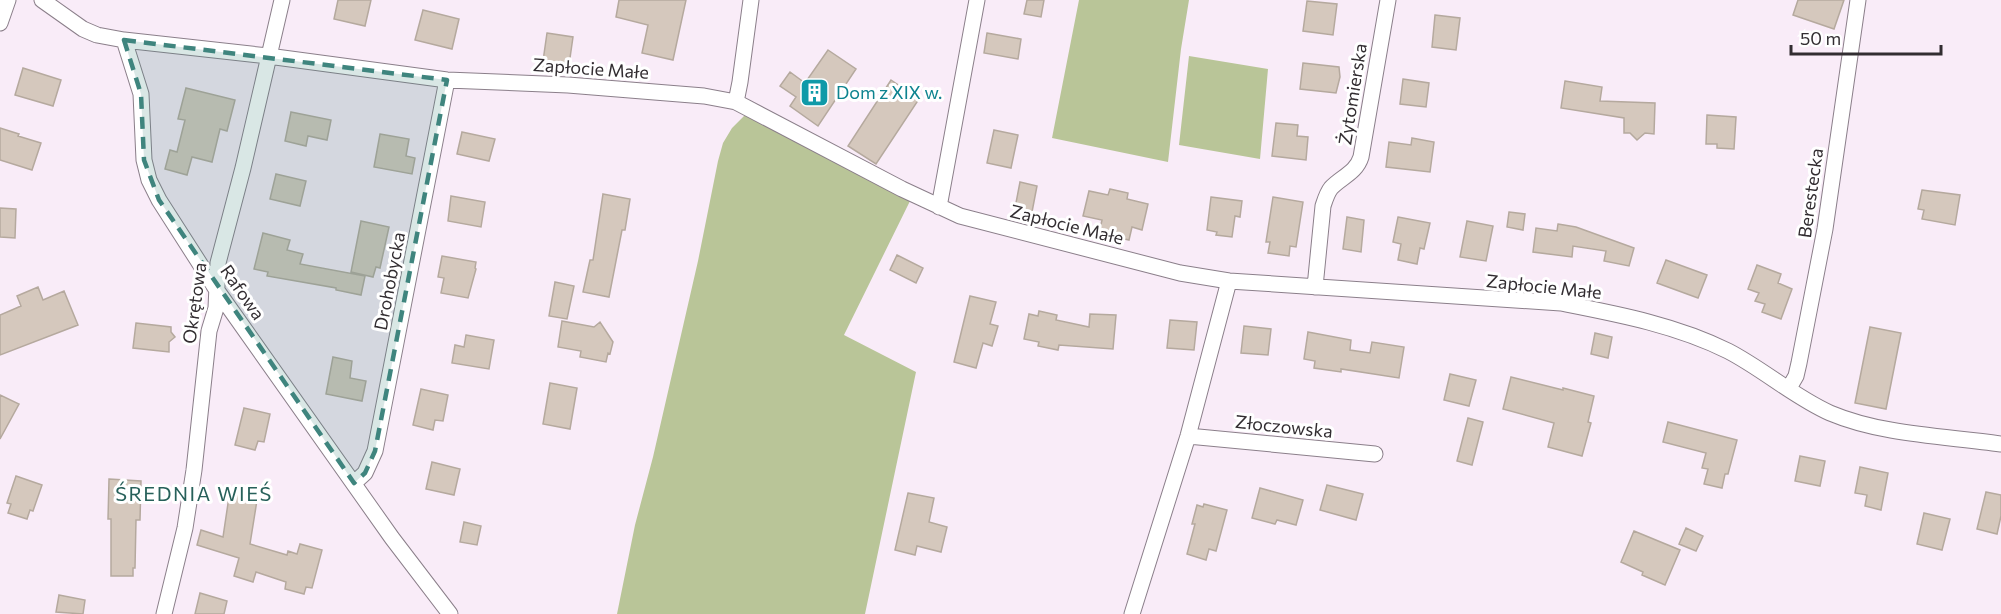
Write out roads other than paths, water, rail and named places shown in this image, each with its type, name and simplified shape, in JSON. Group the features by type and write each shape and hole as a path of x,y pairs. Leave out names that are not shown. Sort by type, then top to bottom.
{"street":[{"path":"0,23 8,0"},
{"path":"42,0 83,29 97,35 124,40"},
{"name":"Okrętowa","path":"164,614 185,528 194,470 209,331 216,308 218,263 243,168 282,0"},
{"path":"736,102 741,82 751,0"},
{"path":"939,207 977,0"},
{"name":"Żytomierska","path":"1315,287 1323,206 1330,189 1359,164 1361,157 1388,0"},
{"name":"Berestecka","path":"1789,388 1799,363 1825,229 1858,0"},
{"name":"Zapłocie Małe","path":"124,40 268,56 447,80 568,85 704,96 736,102 960,216 1180,273 1229,281 1561,303 1607,312 1643,320 1725,350 1758,367 1830,413 1906,432 2001,444"},
{"name":"Rafowa","path":"124,40 141,94 144,160 149,180 159,200 216,289 392,538 450,614"},
{"name":"Drohobycka","path":"354,483 365,473 375,451 447,80"},
{"path":"1132,614 1188,436 1229,281"},
{"name":"Złoczowska","path":"1188,436 1375,454"}],"place":[{"name":"Dom z XIX w.","path":"815,92"}],"district":[{"name":"ŚREDNIA WIEŚ","path":"194,493"}]}
